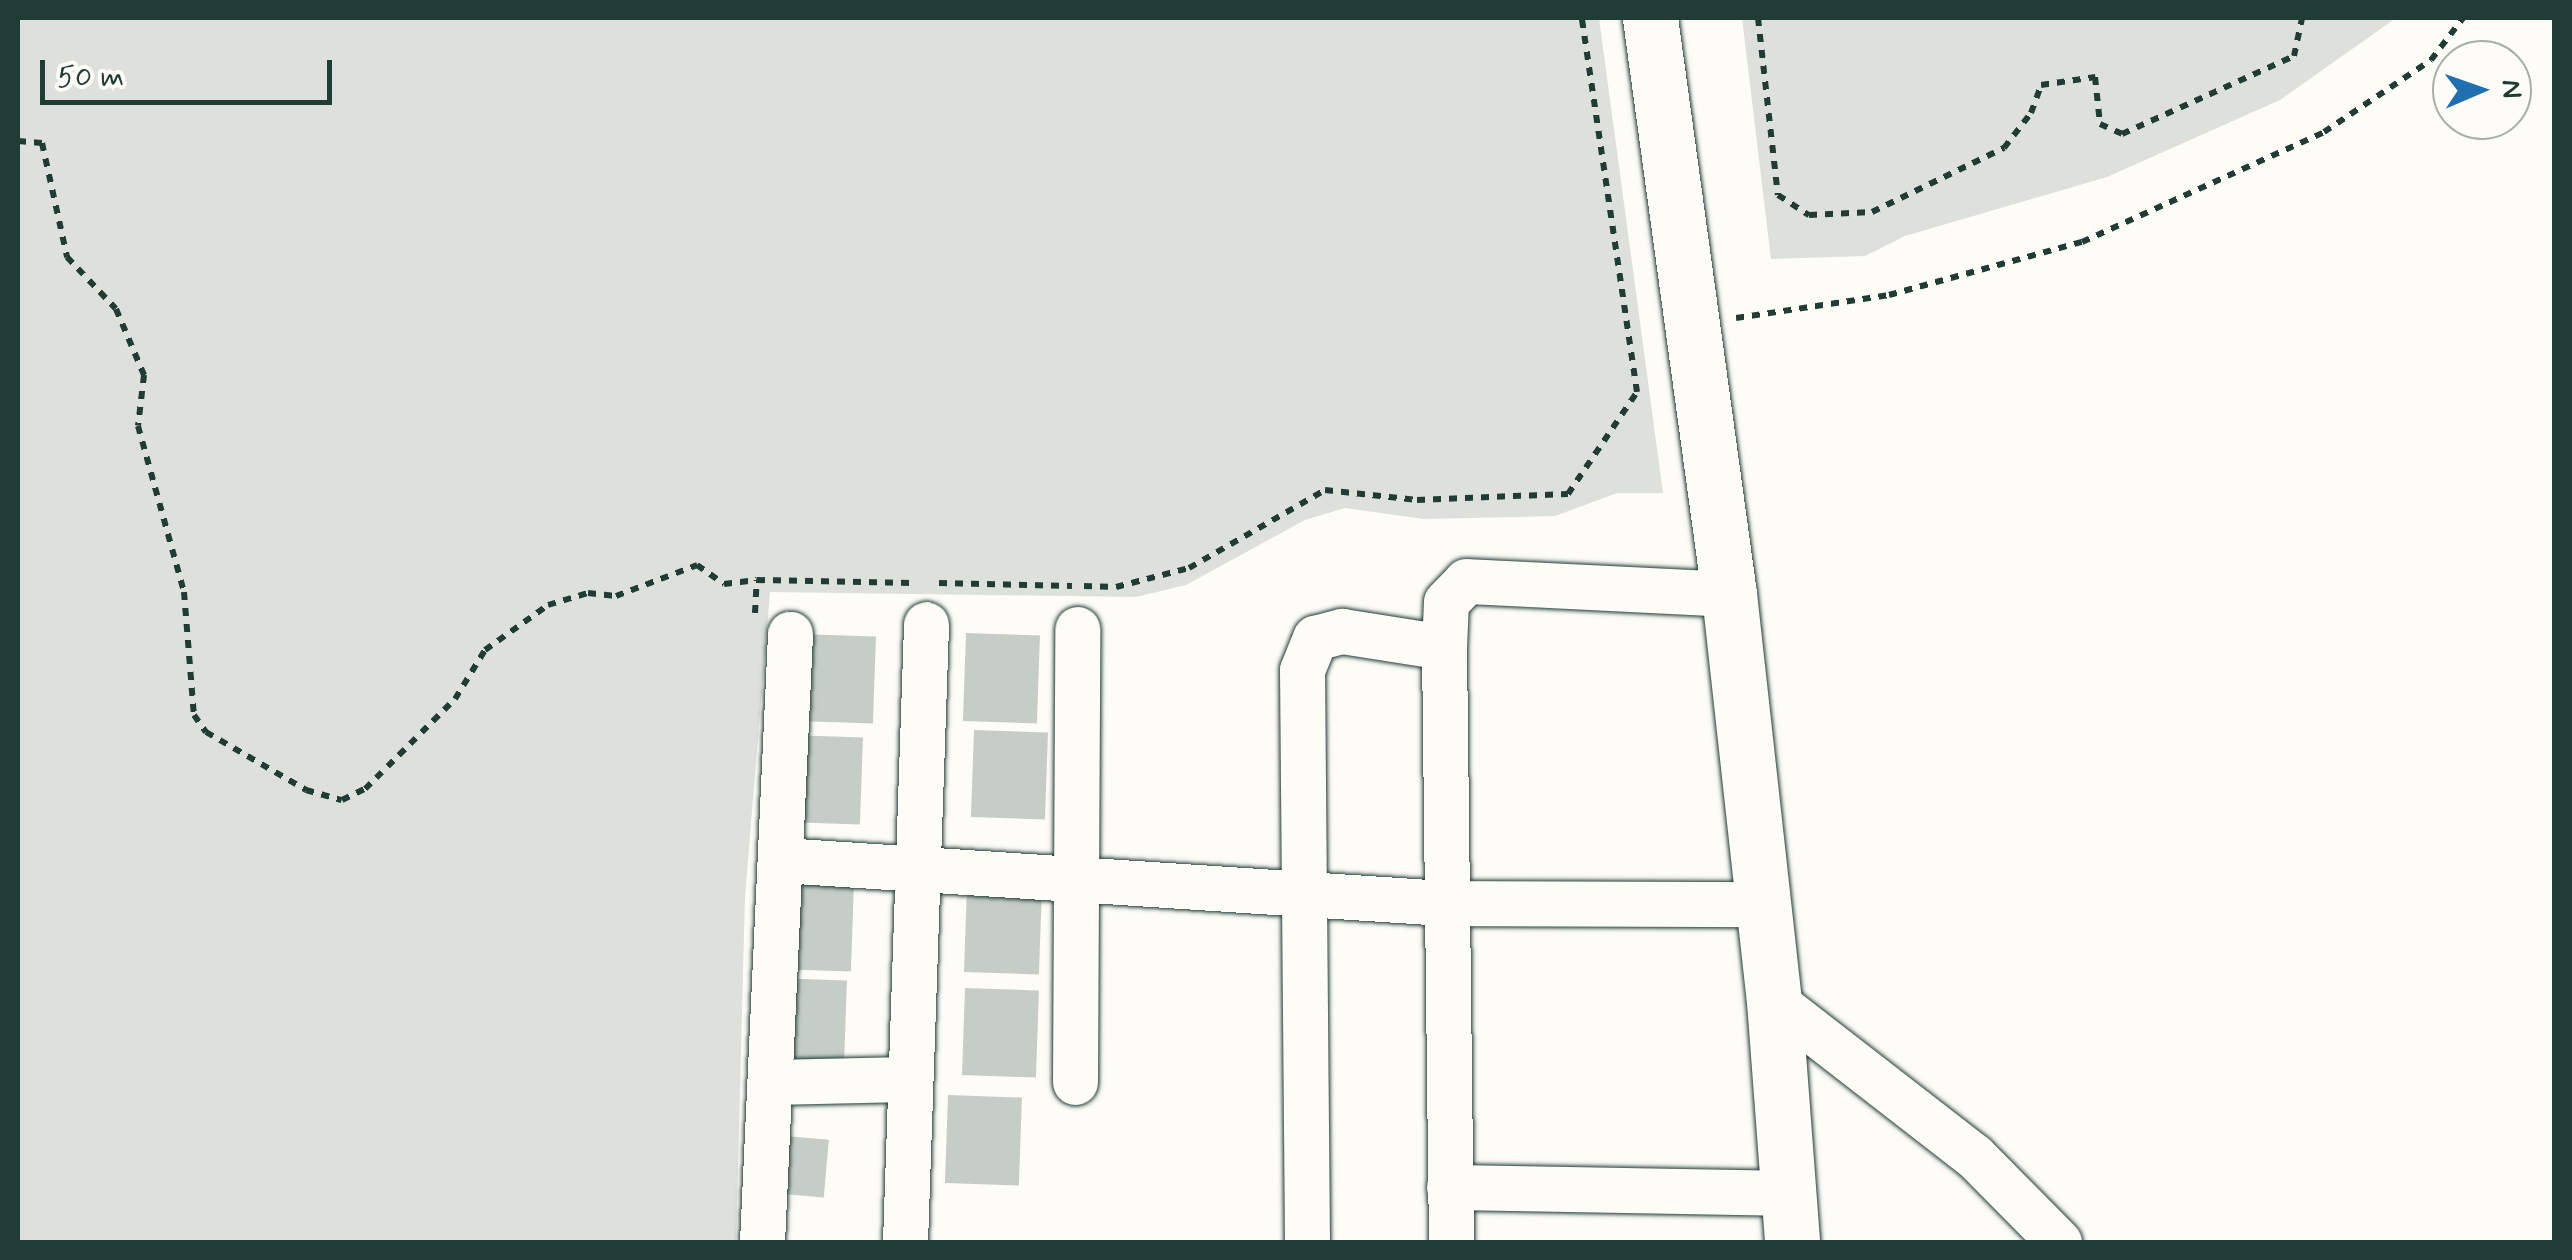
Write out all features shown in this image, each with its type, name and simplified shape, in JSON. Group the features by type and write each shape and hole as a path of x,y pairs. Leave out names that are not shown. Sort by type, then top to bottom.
{"street":[{"path":"1448,1187 1789,1218 1774,1000 1759,904 1729,594 1696,324 1650,18"},
{"path":"1451,1242 1444,903 1446,602 1466,580 1729,594"},
{"path":"905,1242 908,1079 921,864 926,624"},
{"path":"762,1242 782,860 772,626"},
{"path":"1075,1082 1077,629"},
{"path":"1307,1242 1302,670 1315,638 1342,631 1444,646"},
{"path":"782,860 921,864 1444,903 1759,904"},
{"path":"1774,1000 1974,1156 2058,1242"},
{"path":"771,1082 908,1079"}],"path":[{"path":"18,141 42,143 67,256 116,309 144,375 138,426 184,592 194,715 206,732 306,790 342,800 365,789 456,699 485,650 548,605 588,592 616,596 697,564 724,584 758,580 1116,586 1190,568 1324,490 1418,500 1568,494 1637,392 1582,18"},
{"path":"1758,18 1778,195 1809,215 1872,212 2004,148 2030,113 2041,85 2094,77 2100,124 2122,134 2294,56 2302,18"},
{"path":"1696,324 1889,295 2082,242 2324,132 2431,60 2463,18"},
{"path":"758,580 772,626"}],"shaded area":[{"path":"18,18 1599,18 1663,493 1617,493 1555,516 1424,519 1345,508 1305,520 1186,585 1136,597 770,592 745,897 736,1242 18,1242"},
{"path":"1742,18 2396,18 2280,100 2107,177 1905,236 1865,256 1771,259"}],"building":[{"path":"966,633 1040,636 1037,724 963,721"},
{"path":"801,634 876,637 873,724 798,721"},
{"path":"974,730 1048,733 1045,820 971,817"},
{"path":"789,735 863,738 860,825 786,822"},
{"path":"780,881 854,884 851,972 777,969"},
{"path":"967,885 1042,888 1039,975 964,972"},
{"path":"773,978 847,981 844,1069 770,1066"},
{"path":"965,988 1039,991 1036,1078 962,1075"},
{"path":"948,1095 1022,1098 1019,1186 945,1183"},
{"path":"785,1136 829,1140 824,1198 780,1194"}]}
